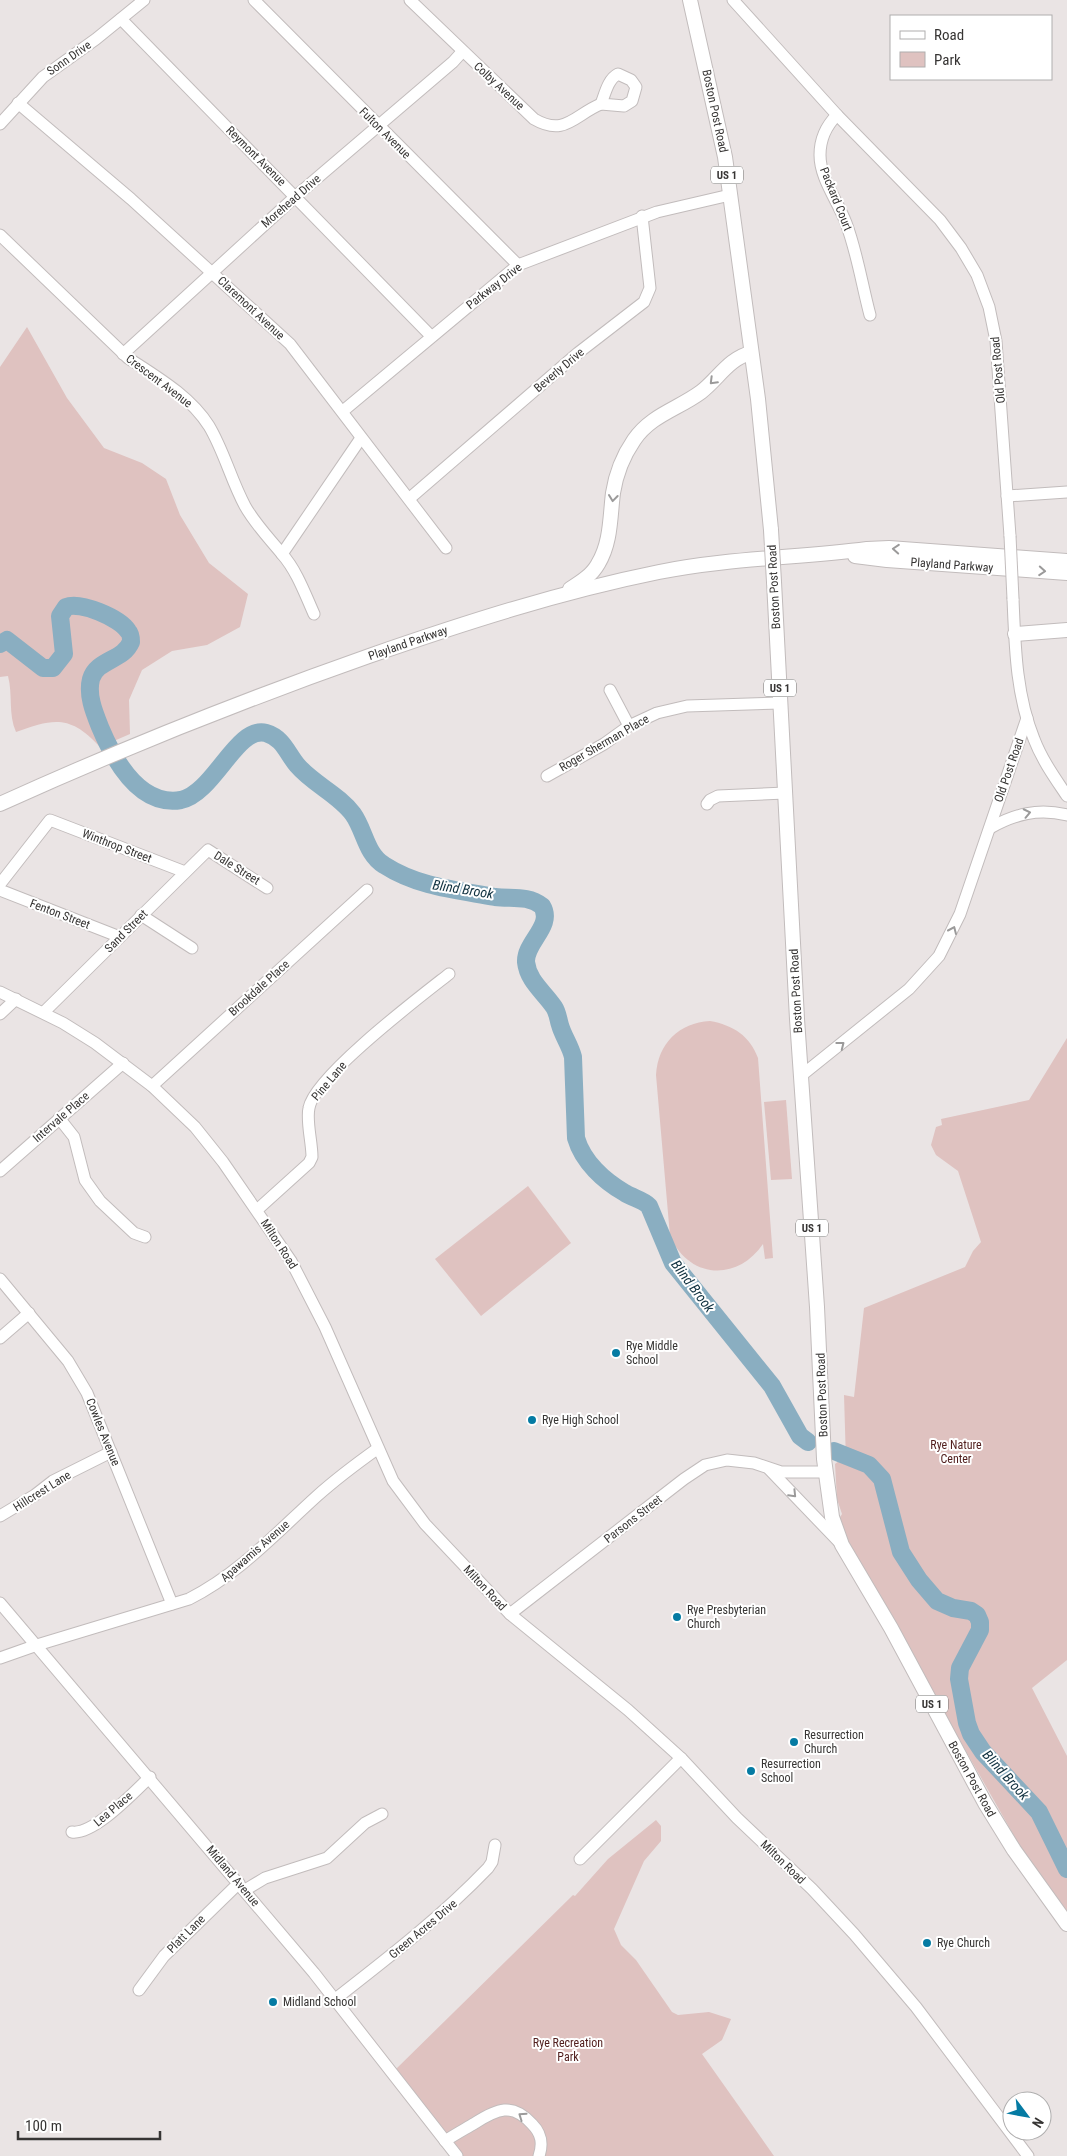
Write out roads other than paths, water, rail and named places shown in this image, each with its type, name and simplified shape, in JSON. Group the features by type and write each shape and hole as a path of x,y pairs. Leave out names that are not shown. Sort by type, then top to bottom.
{"main road":[{"name":"Boston Post Road","path":"690,0 712,94 730,195 764,456 771,530 797,1019 822,1384 825,1472 832,1517 842,1545 894,1635 995,1819 1018,1856 1067,1924"},
{"path":"555,597 582,581 594,569 603,555 609,533 618,470 634,439 652,421 698,394 731,363 745,354 751,353"},
{"name":"Playland Parkway","path":"0,804 139,743 337,667 483,618 626,579 695,566 758,558 890,548 1067,561"},
{"name":"Playland Parkway","path":"837,553 887,560 1067,573"},
{"path":"1015,634 1067,630"}],"street":[{"name":"Sonn Drive","path":"0,124 43,77 144,0"},
{"name":"Fulton Avenue","path":"254,0 518,265"},
{"name":"Old Post Road","path":"734,0 837,114 940,220 961,248 976,275 989,306 996,341 1018,676 1027,718 960,914 948,943 939,956 908,989 802,1075"},
{"name":"Colby Avenue","path":"412,1 462,52 534,119 546,126 558,127 568,124 591,108 601,104"},
{"name":"Reymont Avenue","path":"121,19 432,336"},
{"name":"Morehead Drive","path":"123,354 296,196 462,52"},
{"name":"Claremont Avenue","path":"18,103 131,199 290,344 343,410 361,438 410,498 446,548"},
{"name":"Packard Court","path":"837,114 829,123 820,145 822,170 846,220 870,315"},
{"name":"Parkway Drive","path":"343,410 518,265 642,216 730,195"},
{"name":"Beverly Drive","path":"410,498 578,353 644,302 650,288 642,216"},
{"name":"Crescent Avenue","path":"0,236 123,354 194,406 209,427 245,506 298,578 314,614"},
{"path":"282,554 361,438"},
{"path":"1007,496 1067,492"},
{"path":"610,690 629,726"},
{"name":"Roger Sherman Place","path":"547,776 604,744 629,726 657,713 687,706 780,703"},
{"path":"1027,718 1042,757 1067,796"},
{"path":"707,804 718,796 785,793"},
{"name":"Old Post Road","path":"990,828 1026,813 1040,810 1067,815"},
{"name":"Winthrop Street","path":"0,884 50,820 185,872"},
{"name":"Sand Street","path":"44,1012 208,850"},
{"name":"Dale Street","path":"208,850 267,888"},
{"name":"Fenton Street","path":"0,890 120,937"},
{"name":"Brookdale Place","path":"152,1086 367,890"},
{"path":"141,915 192,948"},
{"name":"Pine Lane","path":"257,1210 309,1163 312,1157 309,1108 318,1091 344,1061 449,974"},
{"name":"Milton Road","path":"0,992 44,1012 74,1030 123,1063 182,1112 204,1138 257,1210 291,1261 316,1309 377,1449 393,1481 425,1524 510,1614 628,1710 681,1758 737,1818 812,1889 854,1934 916,2007 1028,2156"},
{"path":"0,1014 16,999"},
{"name":"Intervale Place","path":"0,1171 123,1063"},
{"path":"59,1118 74,1137 85,1180 100,1201 134,1233 145,1237"},
{"name":"Cowles Avenue","path":"0,1279 68,1361 87,1393 172,1604"},
{"path":"0,1338 29,1313"},
{"name":"Apawamis Avenue","path":"0,1658 189,1599 227,1577 344,1473 377,1449"},
{"name":"Hillcrest Lane","path":"0,1516 35,1495 53,1481 111,1452"},
{"name":"Parsons Street","path":"510,1614 696,1470 711,1463 727,1460 754,1463 770,1469 793,1473 825,1472"},
{"path":"770,1469 842,1545"},
{"name":"Midland Avenue","path":"0,1603 242,1886 457,2156"},
{"path":"580,1859 681,1758"},
{"name":"Lea Place","path":"72,1832 78,1833 87,1830 100,1821 150,1777"},
{"path":"242,1886 327,1858 365,1822 382,1814"},
{"name":"Green Acres Drive","path":"334,2000 403,1947 459,1898 488,1868 492,1862 495,1845"},
{"name":"Platt Lane","path":"139,1990 164,1956 242,1886"},
{"path":"445,2141 497,2110 516,2111 534,2125 540,2135 542,2147 539,2156"}],"waterway":[{"name":"Blind Brook","path":"0,644 7,640 43,668 53,668 64,654 60,616 66,607 80,606 109,616 124,626 130,635 131,642 122,653 94,672 90,685 93,709 105,739 120,766 140,788 152,796 166,800 181,800 193,795 215,774 245,739 255,733 266,733 281,742 303,772 347,807 357,821 369,849 384,865 410,878 438,887 495,897 531,900 542,906 545,913 544,920 527,955 527,969 533,981 555,1009 573,1057 576,1138 579,1147 589,1163 602,1177 628,1195 649,1206 673,1263 772,1386 800,1436 808,1442"},
{"name":"Blind Brook","path":"834,1451 869,1465 882,1479 901,1552 919,1580 937,1601 953,1608 971,1611 977,1615 980,1622 980,1630 960,1668 959,1679 967,1723 971,1734 983,1752 1039,1812 1067,1869"}],"place":[{"name":"Rye Middle School","path":"616,1353"},
{"name":"Rye High School","path":"532,1420"},
{"name":"Rye Presbyterian Church","path":"677,1617"},
{"name":"Resurrection Church","path":"794,1742"},
{"name":"Resurrection School","path":"751,1771"},
{"name":"Rye Church","path":"927,1943"},
{"name":"Midland School","path":"273,2002"}],"park label":[{"name":"Rye Nature Center","path":"956,1452"},
{"name":"Rye Recreation Park","path":"568,2050"}]}
